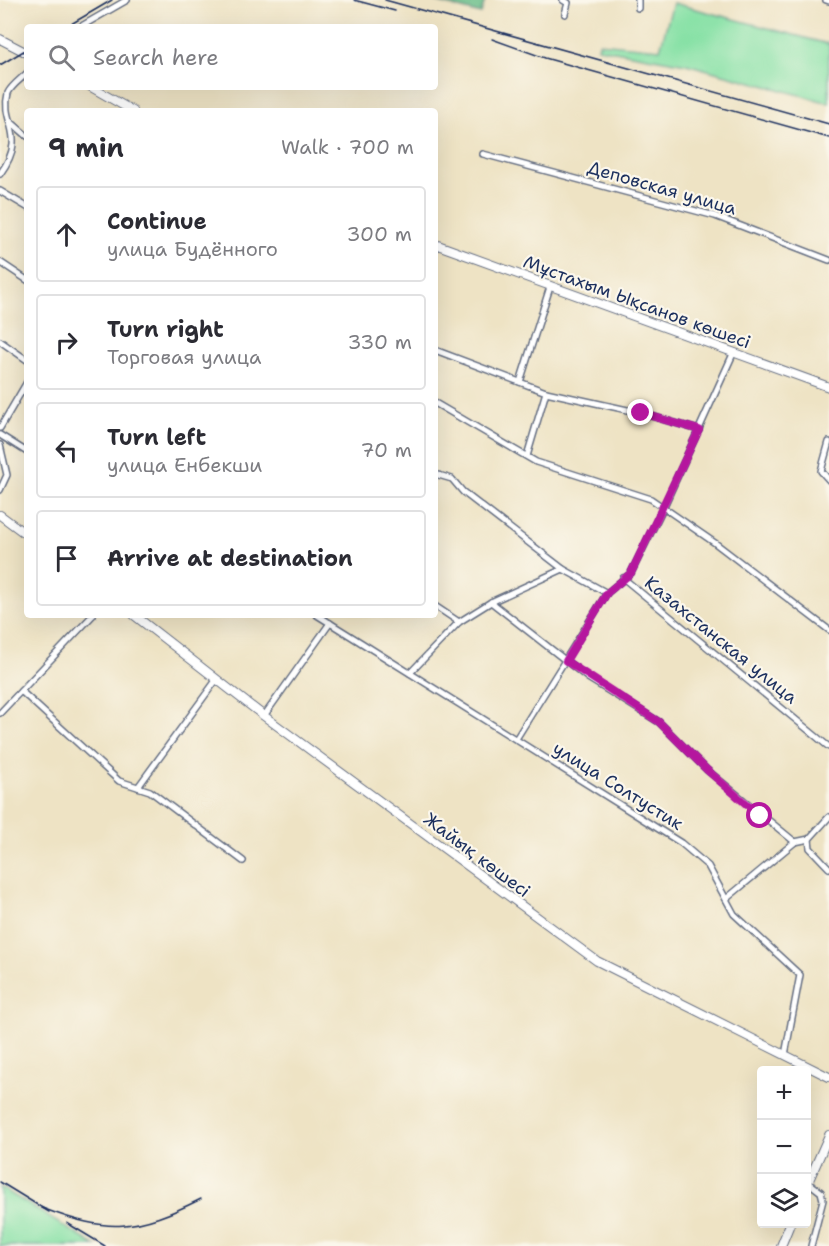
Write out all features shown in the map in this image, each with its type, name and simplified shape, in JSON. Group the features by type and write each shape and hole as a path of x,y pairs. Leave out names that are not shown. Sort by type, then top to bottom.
{"street":[{"path":"85,24 127,0"},
{"path":"563,0 568,3 566,14"},
{"path":"638,0 638,8"},
{"path":"0,39 24,51"},
{"path":"0,174 13,152 7,103 8,92 24,76"},
{"path":"96,90 128,108"},
{"path":"9,120 24,133"},
{"name":"Деповская улица","path":"483,154 715,216 829,260"},
{"path":"0,191 24,205"},
{"name":"Мұстахым Ықсанов көшесі","path":"438,245 829,387"},
{"path":"0,262 24,278"},
{"path":"520,382 550,286"},
{"path":"0,341 24,358"},
{"path":"438,351 546,392 641,413 699,430"},
{"path":"516,739 607,593 631,573 664,507 733,354"},
{"path":"0,428 24,387"},
{"path":"526,456 546,392"},
{"path":"438,405 536,462 651,499 829,630"},
{"path":"0,435 24,450"},
{"path":"829,442 821,471 829,480"},
{"path":"0,445 7,475 0,490"},
{"path":"438,475 452,479 463,492 562,569 607,593"},
{"path":"0,515 24,533"},
{"path":"410,673 459,622 491,602 562,569"},
{"name":"Казахстанская улица","path":"623,578 829,747"},
{"path":"491,602 566,661 659,722 707,770 760,816 795,842"},
{"path":"438,608 459,622"},
{"path":"0,713 90,618"},
{"name":"Жайық көшесі","path":"138,618 264,716 597,961 829,1077"},
{"name":"улица Солтустик","path":"322,618 681,843 708,866 734,914 800,975 785,1055"},
{"path":"264,716 330,623"},
{"path":"138,787 217,679"},
{"path":"21,691 119,781 150,791 243,861"},
{"path":"726,899 795,842 809,839 829,817"},
{"path":"809,839 810,848 829,868"},
{"path":"811,1177 829,1135"},
{"path":"811,1186 829,1198"},
{"path":"811,1246 820,1216 822,1195"},
{"path":"781,1246 788,1228"}],"green space":[{"path":"429,0 485,0 481,14"},
{"path":"673,3 828,44 829,41 829,103 686,64 598,48 599,43 660,49"},
{"path":"0,1187 96,1246 0,1246"}],"railway":[{"path":"71,24 112,0"},
{"path":"354,0 395,11"},
{"path":"385,0 829,124"},
{"path":"492,39 545,58 829,138"},
{"path":"0,65 24,51"},
{"path":"0,1182 49,1212"},
{"path":"42,1208 86,1222 123,1225 159,1218 201,1199"},
{"path":"67,1223 105,1246"}],"route":[{"path":"641,413 699,430 631,573 607,593 566,661 588,678 659,722 677,737 707,770 760,816"}]}
